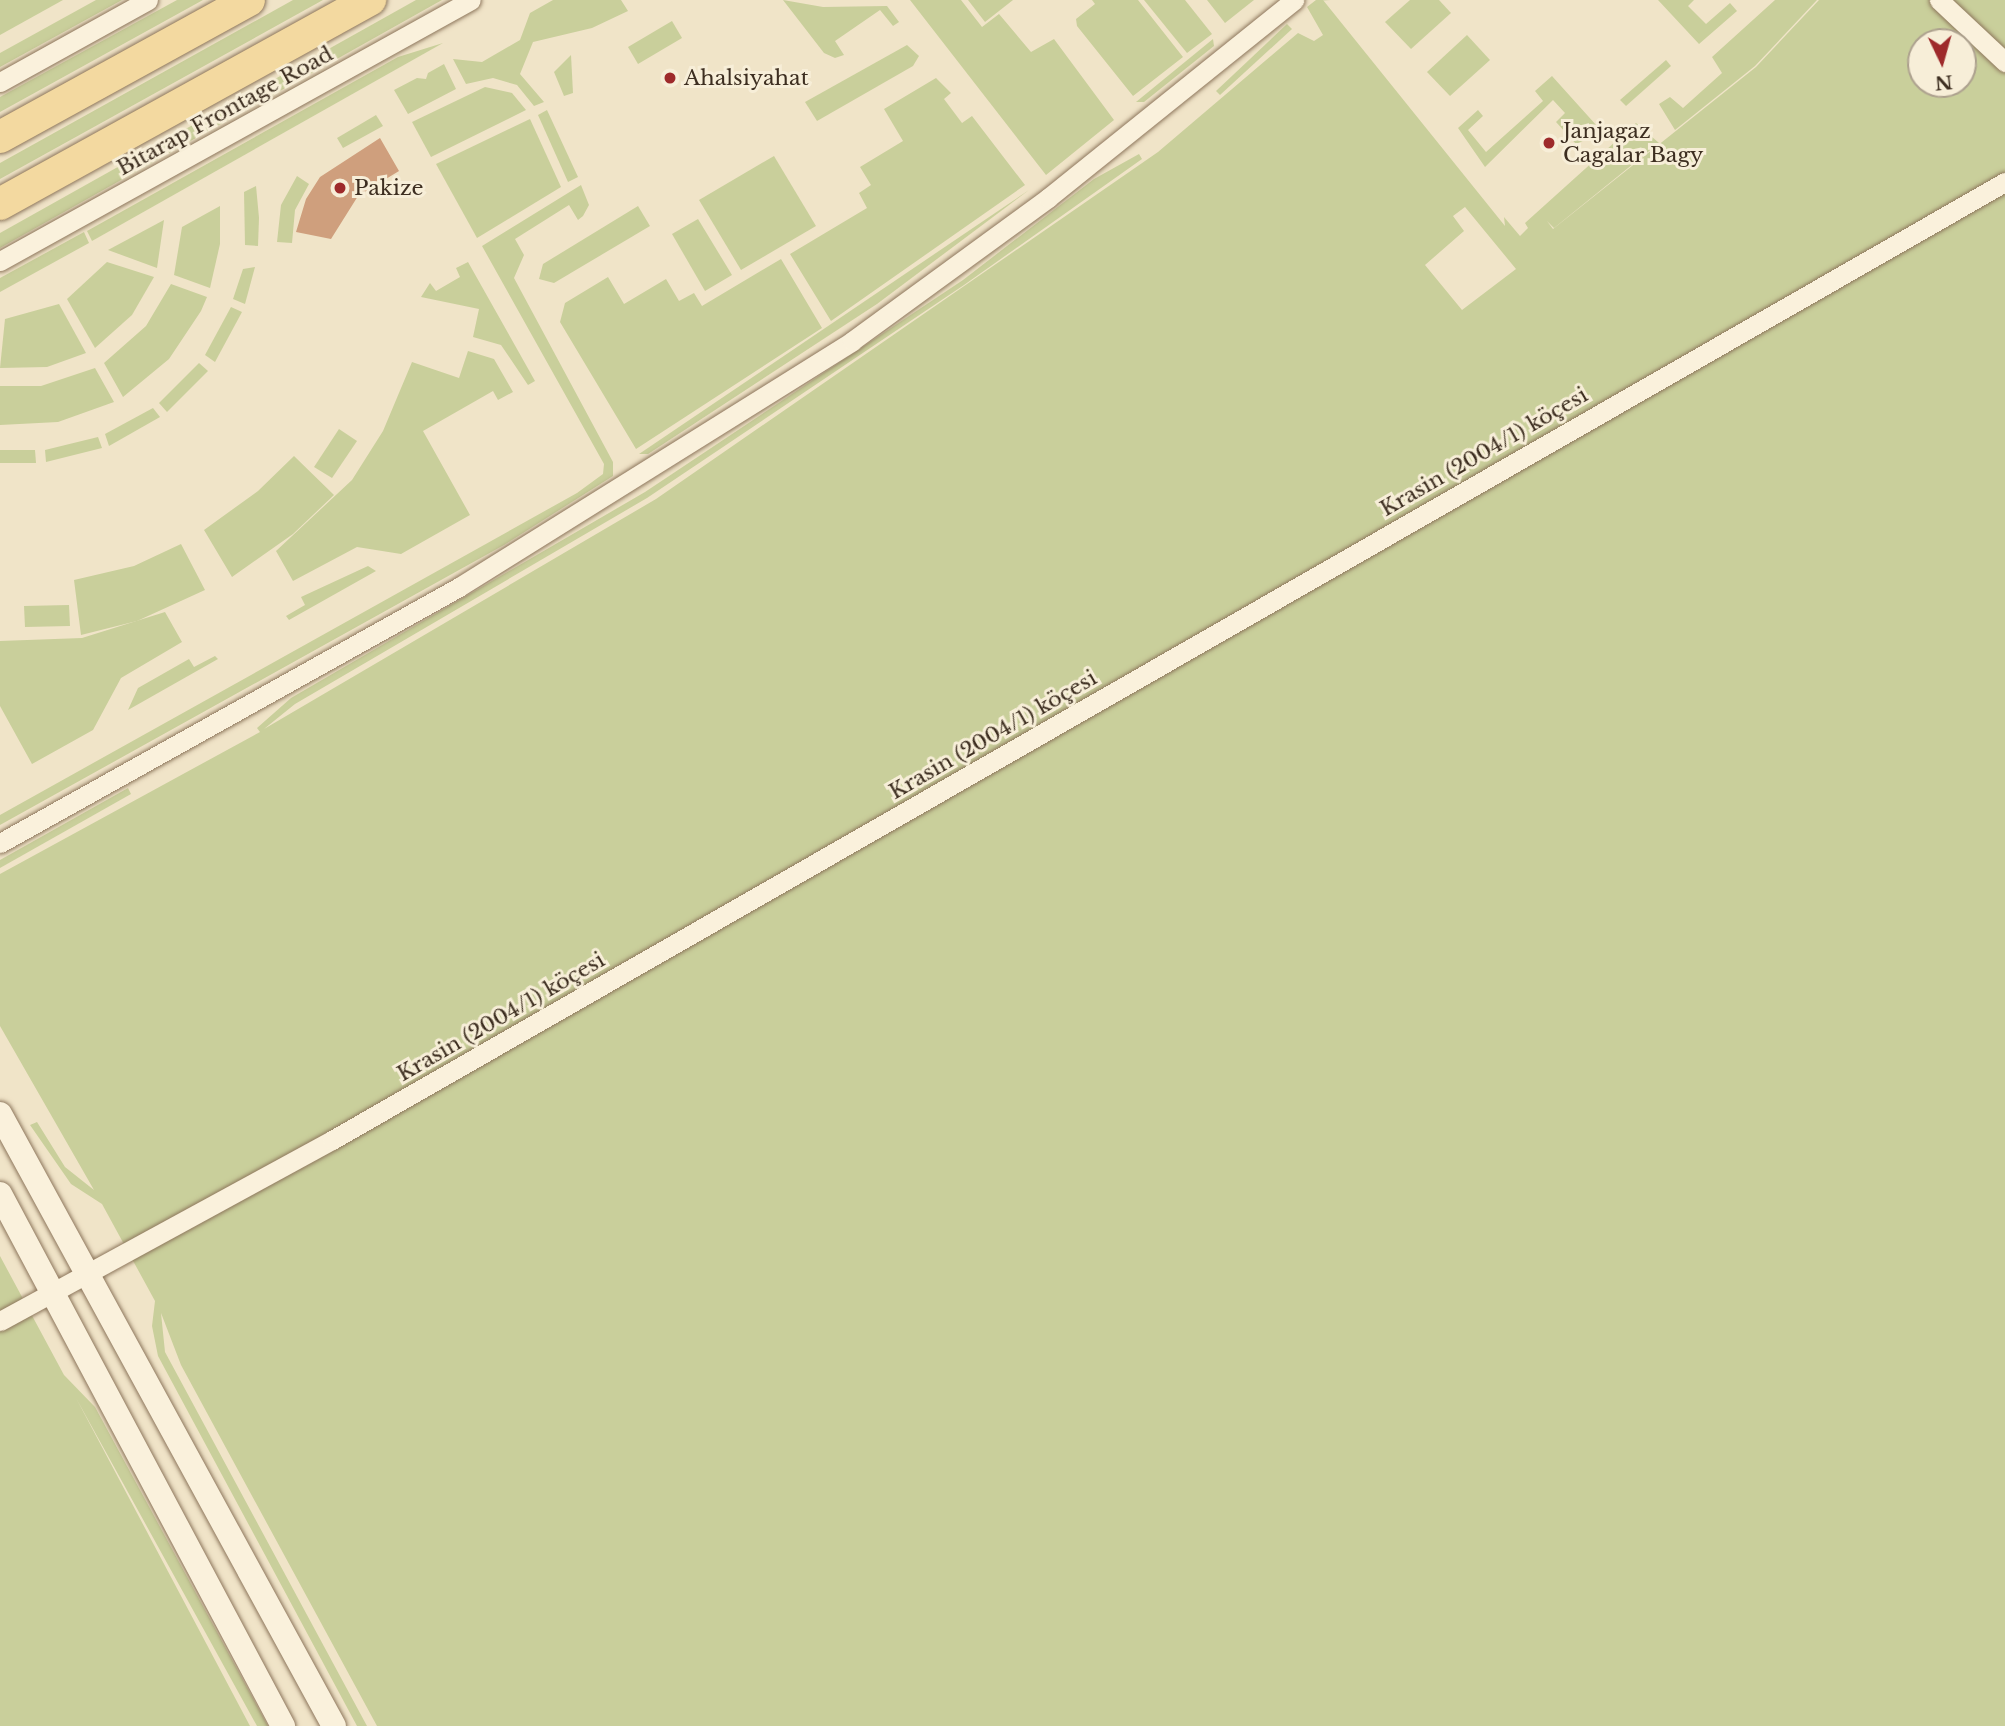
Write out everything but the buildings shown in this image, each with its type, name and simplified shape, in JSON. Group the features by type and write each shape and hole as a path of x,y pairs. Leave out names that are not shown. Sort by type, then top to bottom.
{"main road":[{"path":"0,137 249,0"},
{"path":"0,204 370,0"}],"street":[{"path":"0,82 148,0"},
{"name":"Bitarap Frontage Road","path":"0,261 471,0"},
{"path":"0,843 459,587 830,356 1048,198 1294,0"},
{"path":"1939,0 2005,62"},
{"name":"Krasin (2004/1) köçesi","path":"0,1321 463,1066 2005,182"},
{"path":"0,1114 334,1726"},
{"path":"0,1194 283,1726"}],"green space":[{"path":"0,0 63,0 0,35"},
{"path":"96,0 122,0 0,67 0,53"},
{"path":"177,0 203,0 0,112 0,97"},
{"path":"293,0 323,0 0,179 0,163"},
{"path":"416,0 442,0 0,248 0,233"},
{"path":"553,0 621,0 628,11 592,28 533,42 520,74 544,102 534,106 517,85 493,78 466,84 453,59 482,62 520,40 530,13"},
{"path":"783,0 823,7 887,6 899,22 893,26 880,10 835,41 844,55 835,58 824,53"},
{"path":"910,0 961,0 982,27 999,14 1031,52 1054,39 1114,120 1046,175"},
{"path":"968,0 1013,0 985,22"},
{"path":"1092,0 1138,0 1183,57 1133,96 1077,26 1076,19 1095,4"},
{"path":"1144,0 1185,0 1212,34 1187,53"},
{"path":"1207,0 1254,0 1225,23"},
{"path":"1316,0 1323,0 1505,226 1504,217 1520,236 1528,228 1525,223 1636,123 1659,143 1554,228 1547,221 1553,229 1756,67 1819,0 2005,0 2005,1726 377,1726 181,1365 161,1313 165,1352 367,1726 357,1726 158,1356 152,1326 155,1301 102,1204 71,1184 30,1125 37,1122 65,1167 94,1190 0,1026 0,874 260,732 257,728 291,698 645,492 963,280 1094,179 1139,154 1142,159 964,285 647,498 295,704 264,729 656,499 1158,152 1298,33 1314,41 1323,35 1307,7","holes":["1465,207 1516,269 1462,310 1425,265 1464,231 1453,216"]},
{"path":"1410,0 1439,0 1451,13 1411,49 1385,22"},
{"path":"1658,0 1694,0 1688,6 1706,24 1730,3 1737,11 1699,44"},
{"path":"1775,0 1817,0 1755,66 1675,130 1659,104 1670,97 1683,108 1722,73 1712,57"},
{"path":"672,21 682,38 638,64 628,47"},
{"path":"1287,24 1292,29 1220,95 1216,91"},
{"path":"1467,35 1490,60 1450,96 1427,72"},
{"path":"1213,39 1214,46 1144,102 1136,102"},
{"path":"443,43 92,241 87,231 398,57"},
{"path":"907,45 919,56 913,66 817,121 805,102"},
{"path":"571,55 573,93 564,96 554,72"},
{"path":"1666,60 1671,66 1626,106 1620,100"},
{"path":"444,64 456,89 408,114 394,90 417,78 426,79 428,73"},
{"path":"1552,76 1597,126 1596,135 1576,144 1556,122 1565,113 1553,100 1485,167 1458,128 1478,110 1483,116 1468,130 1486,152 1543,101 1535,91"},
{"path":"936,78 951,93 944,99 962,123 972,116 1025,185 831,321 790,254 867,208 859,193 871,185 860,167 903,141 884,109"},
{"path":"485,87 512,93 526,110 431,157 412,122"},
{"path":"547,110 578,177 568,182 538,115"},
{"path":"376,115 383,126 343,148 337,138"},
{"path":"530,119 561,187 477,238 436,164"},
{"path":"774,156 816,226 741,270 699,200"},
{"path":"297,176 309,184 295,210 292,243 277,242 281,205"},
{"path":"581,185 589,205 583,216 578,220 569,205 515,239 524,255 514,278 613,462 613,476 504,545 0,825 0,815 577,493 603,474 604,464 482,246"},
{"path":"256,186 258,246 245,245 244,192"},
{"path":"1029,190 877,304 648,454 639,454"},
{"path":"220,206 220,244 210,288 174,275 182,227"},
{"path":"638,206 650,226 554,283 539,279 543,264"},
{"path":"698,219 732,275 705,291 672,234"},
{"path":"164,220 157,268 108,250"},
{"path":"84,232 89,243 0,292 0,278"},
{"path":"781,259 822,328 636,449 560,322 565,303 608,277 624,304 666,279 679,301 694,293 702,306"},
{"path":"107,262 154,277 132,315 95,348 67,299"},
{"path":"468,262 535,381 528,385 501,345 473,337 479,309 421,297 430,283 436,291 460,277 456,268"},
{"path":"255,267 245,304 233,299 243,269"},
{"path":"171,284 207,297 201,311 169,359 123,397 104,363 146,326"},
{"path":"59,304 86,353 47,367 0,368 5,319"},
{"path":"231,307 242,312 215,362 205,355"},
{"path":"468,351 494,359 513,392 498,400 493,391 423,431 470,515 401,554 357,547 293,581 276,551 352,480 383,431 412,362 459,378"},
{"path":"199,363 208,371 167,412 159,403"},
{"path":"95,368 114,402 58,422 0,425 0,386 41,386"},
{"path":"153,408 160,417 109,446 105,434"},
{"path":"339,429 357,441 332,478 314,467"},
{"path":"98,437 102,448 46,462 45,450"},
{"path":"0,450 35,450 36,463 0,463"},
{"path":"294,456 334,495 293,534 232,577 204,530 258,491"},
{"path":"181,544 205,590 137,621 81,635 74,580 134,566"},
{"path":"368,566 376,571 289,620 286,616 305,605 301,597"},
{"path":"69,605 70,626 25,627 24,606"},
{"path":"165,612 182,642 121,678 93,730 32,764 0,706 0,641 82,638"},
{"path":"215,656 218,659 128,710 138,688 189,659 194,667"},
{"path":"128,788 131,794 0,868 0,860"},
{"path":"0,1256 64,1375 95,1407 268,1726 257,1726 76,1398 250,1726 0,1726"}],"place":[{"name":"Ahalsiyahat","path":"670,78"},
{"name":"Janjagaz Cagalar Bagy","path":"1549,143"},
{"name":"Pakize","path":"340,188"}]}
